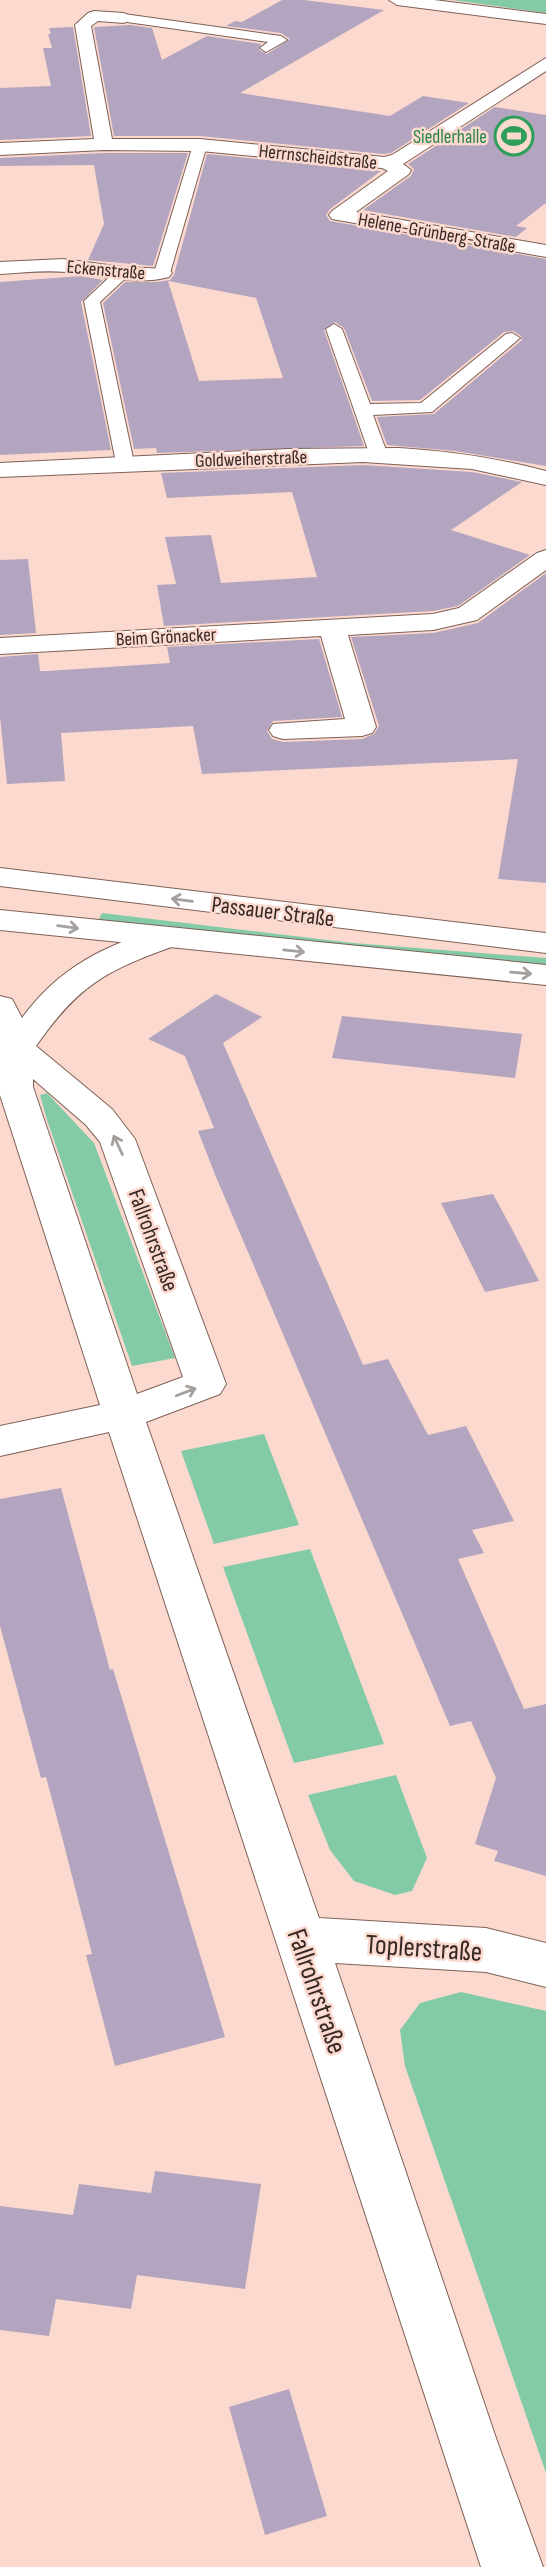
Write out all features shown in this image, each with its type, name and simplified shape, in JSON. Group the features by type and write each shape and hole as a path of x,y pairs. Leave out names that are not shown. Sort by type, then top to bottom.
{"street":[{"path":"397,0 546,19"},
{"path":"104,144 83,25 94,16 124,18"},
{"name":"Herrnscheidstraße","path":"0,149 104,144 200,145 385,163 399,159 546,63"},
{"name":"Helene-Grünberg-Straße","path":"385,163 402,170 339,215 546,251"},
{"name":"Eckenstraße","path":"0,268 63,265 123,273 162,273"},
{"name":"Goldweiherstraße","path":"0,470 378,453 451,457 515,468 546,478"},
{"name":"Beim Grönacker","path":"0,646 433,622 468,614 546,558"},
{"path":"283,730 362,727 332,627"},
{"name":"Passauer Straße","path":"0,877 546,943"},
{"name":"Passauer Straße","path":"0,920 546,975"},
{"path":"17,1048 53,1000 73,981 98,965 166,938"},
{"name":"Fallrohrstraße","path":"0,1006 17,1048 15,1087 122,1415 343,2061 485,2495 512,2567"},
{"name":"Fallrohrstraße","path":"17,1048 99,1117 117,1139 206,1384 122,1415"},
{"path":"0,1441 122,1415"},
{"name":"Toplerstraße","path":"300,1938 486,1950 546,1965"}],"lane":[{"path":"124,18 281,40 265,48"},
{"name":"Eckenstraße","path":"162,273 200,145"},
{"path":"123,273 92,301 125,463"},
{"path":"334,328 378,453"},
{"path":"362,410 426,408 512,338"}],"green space":[{"path":"452,0 546,0 546,13"},
{"path":"102,913 353,943 546,958 546,966 98,921"},
{"path":"47,1093 94,1143 175,1358 132,1366 47,1120 40,1095"},
{"path":"264,1434 299,1525 214,1544 181,1451"},
{"path":"310,1549 384,1744 294,1763 223,1567"},
{"path":"396,1775 427,1858 412,1891 395,1895 354,1881 330,1850 308,1795"},
{"path":"461,1992 546,2011 546,2473 405,2066 400,2030 420,2003"}],"building":[{"path":"282,0 304,0 384,10 240,93 390,116 423,96 469,103 391,153 384,154 200,136 114,136 94,27 130,25 152,28 162,60 207,36 261,44 259,50 267,54 290,39 281,33 226,26 235,21 242,22"},
{"path":"73,27 91,136 0,140 0,88 51,86 43,48 52,48 49,28"},
{"path":"495,107 546,115 546,203 516,226 527,228 516,237 363,210 411,176 414,169 408,164"},
{"path":"104,153 188,153 153,266 88,260 104,224 94,165 0,166 0,158"},
{"path":"207,154 381,171 330,209 326,215 330,221 546,259 546,466 455,451 387,445 377,417 434,414 522,340 521,336 513,331 504,332 420,400 372,401 344,328 335,322 324,330 364,446 157,453 156,448 134,449 103,303 125,282 157,282 170,280 174,275","holes":["168,281 256,298 283,378 199,381"]},
{"path":"81,276 103,280 81,302 111,450 0,455 0,282"},
{"path":"363,465 472,472 522,482 451,530 530,555 458,606 433,611 164,626 157,585 176,584 165,537 211,535 221,583 317,577 292,492 167,498 161,473"},
{"path":"28,559 36,633 0,635 0,560"},
{"path":"546,573 546,883 498,879 518,759 202,774 193,726 61,733 65,781 7,784 0,717 0,657 38,654 40,671 47,671 170,663 167,647 319,639 342,717 273,721 267,731 272,739 283,742 362,739 374,734 379,726 351,637 433,633 478,623"},
{"path":"216,994 262,1017 223,1043 363,1365 388,1359 428,1435 466,1426 514,1521 472,1530 484,1553 458,1559 524,1709 546,1704 546,1876 494,1861 498,1851 475,1844 496,1778 471,1721 450,1726 216,1177 198,1131 214,1128 185,1056 148,1039"},
{"path":"342,1016 522,1034 515,1078 332,1058"},
{"path":"493,1194 539,1281 485,1292 441,1203"},
{"path":"61,1488 110,1670 113,1669 225,2037 115,2066 86,1955 92,1954 62,1837 46,1777 41,1778 0,1626 0,1499"},
{"path":"155,2171 261,2184 245,2289 137,2275 131,2309 56,2299 49,2336 0,2330 0,2206 73,2215 79,2184 151,2193"},
{"path":"289,2389 327,2516 265,2535 229,2407"}],"place":[{"name":"Siedlerhalle","path":"514,136"}]}
